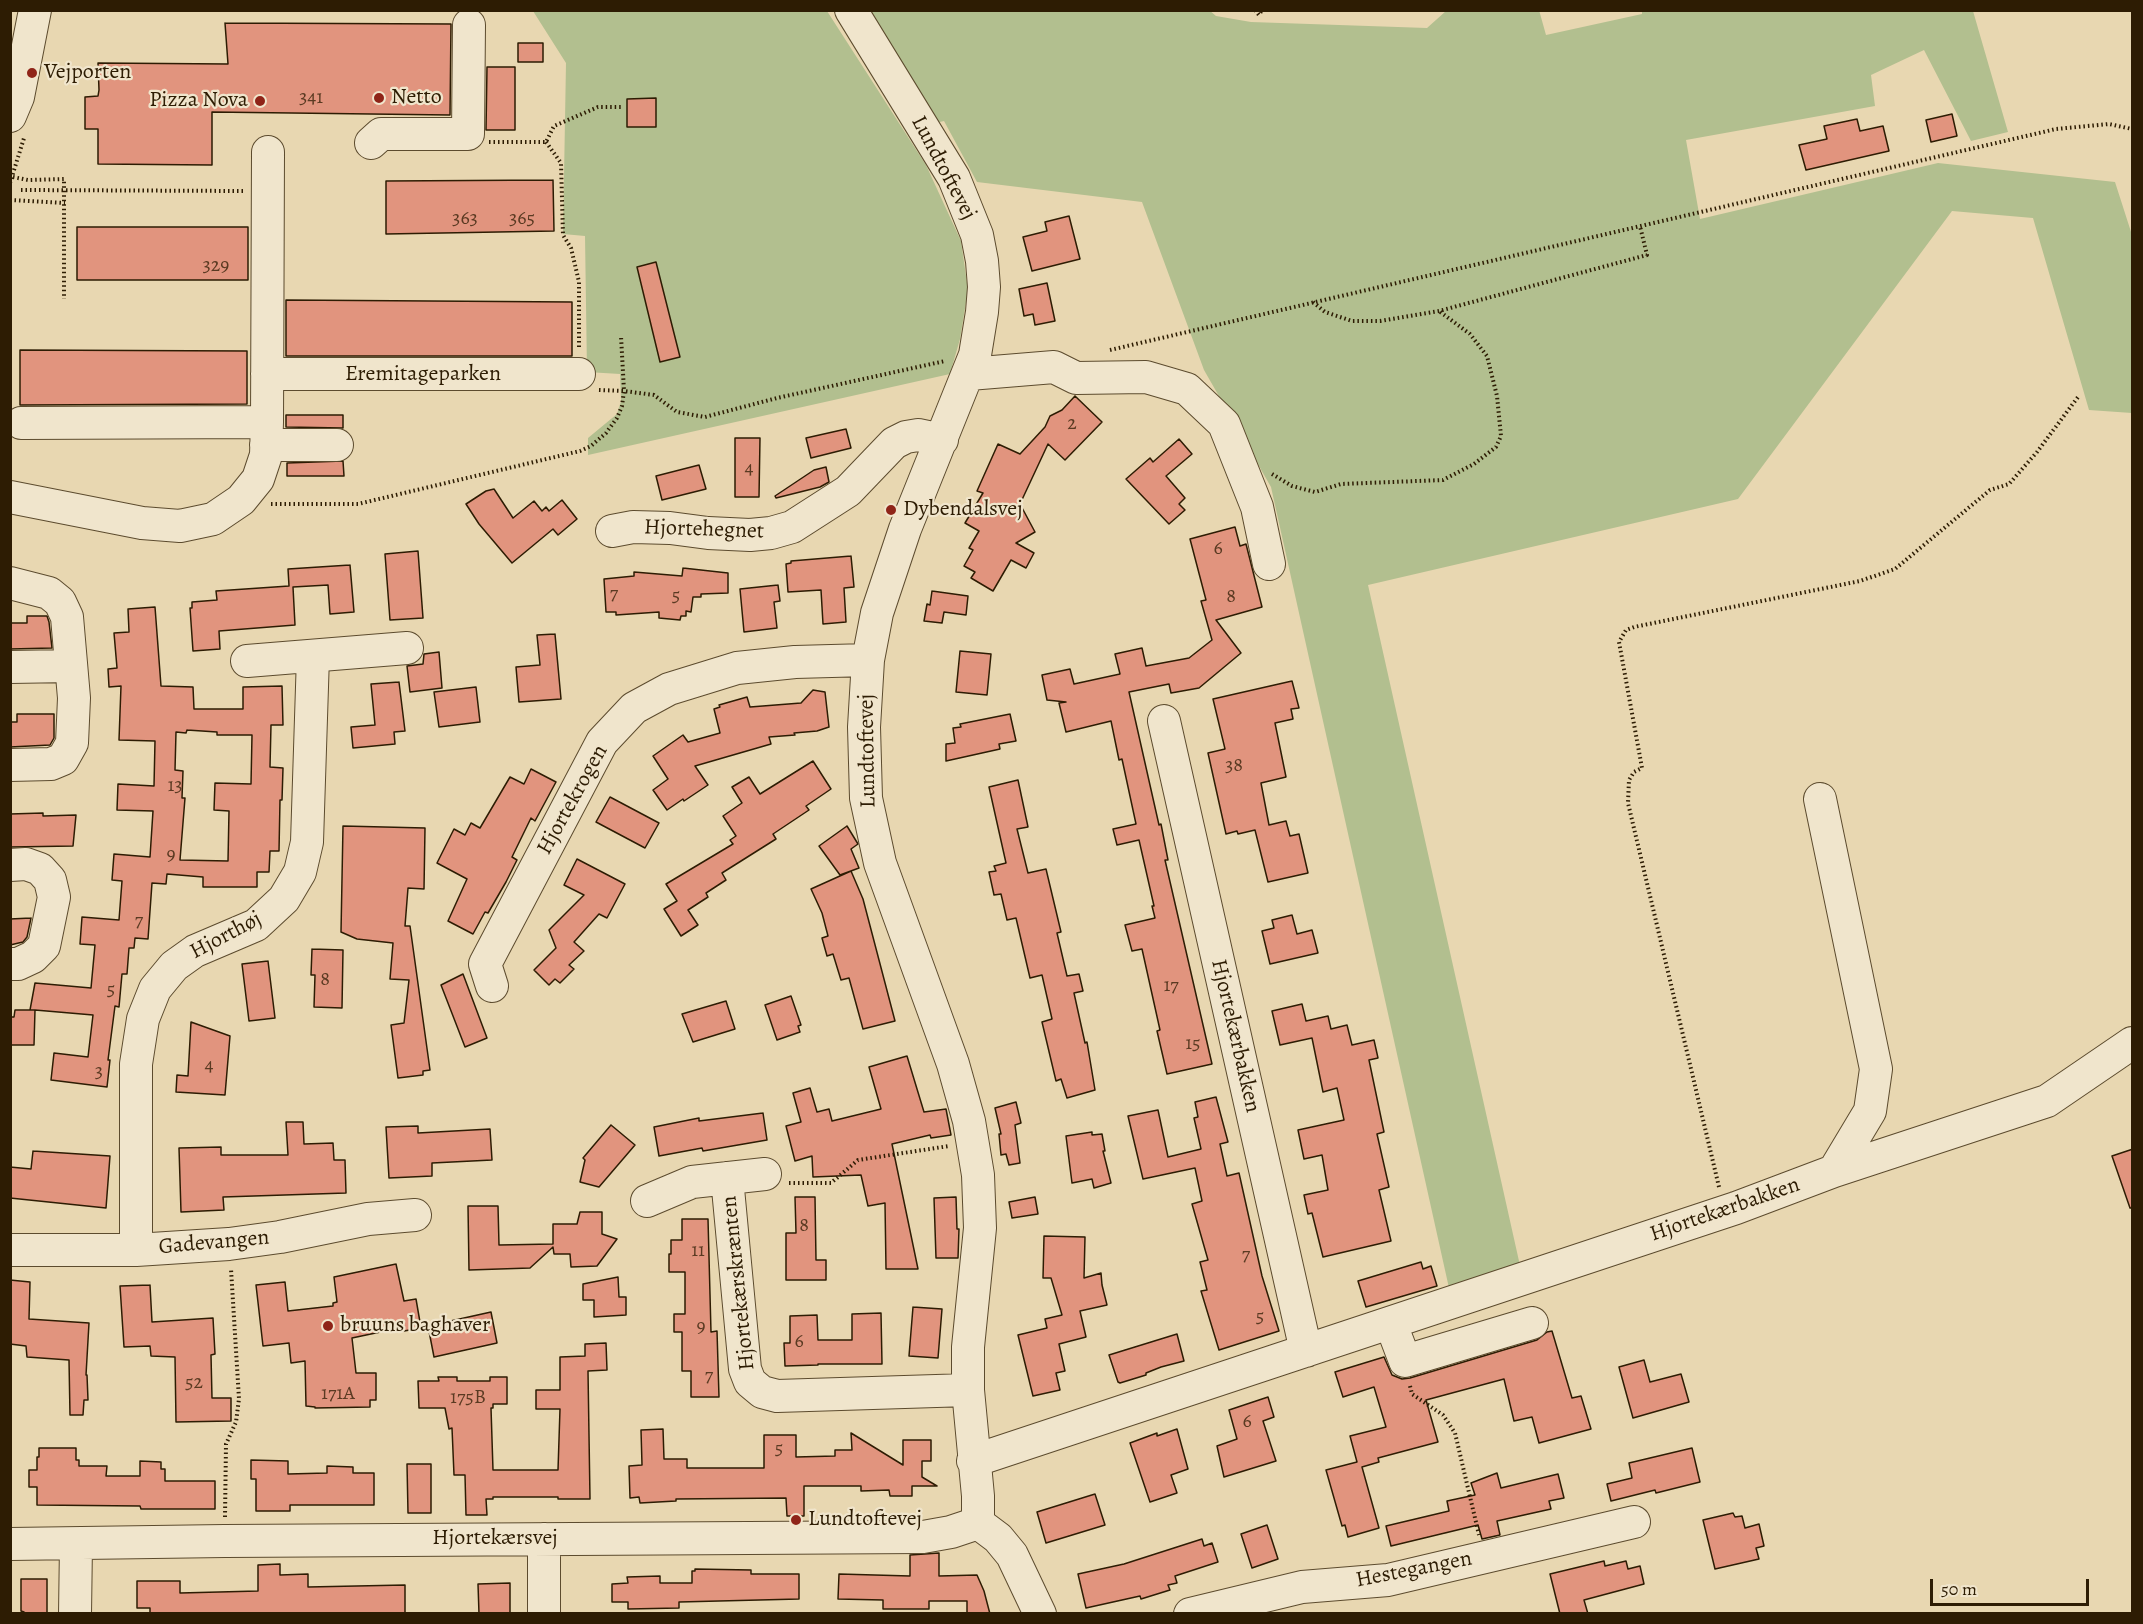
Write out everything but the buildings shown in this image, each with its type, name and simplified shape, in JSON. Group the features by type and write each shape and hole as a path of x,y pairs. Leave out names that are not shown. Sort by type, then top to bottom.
{"street":[{"path":"10,116 18,97 35,10"},
{"name":"Lundtoftevej","path":"851,10 954,178 977,235 982,261 984,286 972,364 888,574 877,613 868,660 864,727 866,798 880,863 953,1064 969,1121 978,1176 980,1228 968,1347 968,1390 978,1496 978,1522"},
{"path":"371,143 381,134 468,134 469,25"},
{"path":"10,497 142,524 180,526 213,519 241,500 258,479 266,455 267,434 268,152"},
{"path":"972,364 1053,368 1076,378 1146,377 1187,389 1224,424 1257,507 1269,564"},
{"name":"Eremitageparken","path":"267,374 579,374"},
{"path":"21,423 267,434 337,445"},
{"name":"Hjortehegnet","path":"612,531 633,527 750,535 771,533 792,527 848,491 894,443 906,437 918,435 942,440"},
{"path":"10,583 49,593 60,602 67,617 74,698 72,743 63,759 51,764 10,765"},
{"path":"247,661 407,648"},
{"name":"Hjorthøj","path":"136,1250 136,1064 143,1018 155,989 174,966 195,951 256,925 284,899 300,872 307,842 313,656"},
{"name":"Hjortekrogen","path":"492,986 485,964 602,742 634,708 669,689 737,669 795,662 868,660"},
{"path":"10,667 71,666"},
{"name":"Hjortekærbakken","path":"1164,721 1306,1351"},
{"path":"1820,799 1876,1069 1870,1111 1834,1171"},
{"path":"10,865 26,864 40,870 50,880 54,897 44,946 33,957 18,964 10,964"},
{"name":"Hjortekærbakken","path":"973,1461 1391,1324 1730,1210 1834,1171 2047,1101 2133,1043"},
{"name":"Hjortekærskrænten","path":"647,1201 692,1182 765,1174"},
{"name":"Hjortekærskrænten","path":"728,1178 745,1369 750,1382 762,1392 777,1396 968,1390"},
{"name":"Gadevangen","path":"10,1250 136,1250 229,1244 280,1237 368,1219 415,1215"},
{"path":"1391,1324 1405,1361 1532,1323"},
{"name":"Hestegangen","path":"1190,1614 1302,1587 1388,1580 1484,1556 1599,1517 1634,1522"},
{"path":"978,1522 1012,1555 1040,1614"},
{"name":"Hjortekærsvej","path":"10,1545 225,1541 923,1537 951,1532 978,1522"},
{"path":"544,1539 544,1614"},
{"path":"75,1614 76,1544"}],"path":[{"path":"1255,10 1259,15 1262,10"},
{"path":"546,142 554,126 597,107 623,107"},
{"path":"1101,352 2056,129 2109,124 2133,129"},
{"path":"468,134 478,142 546,142"},
{"path":"546,142 561,163 563,235 571,248 579,282 579,390 624,391 654,395 677,412 705,417 777,398 972,364"},
{"path":"13,177 28,180 64,179 64,299"},
{"path":"21,190 268,191"},
{"path":"10,200 65,203"},
{"path":"1313,302 1324,312 1352,321 1380,321 1439,311 1647,255 1640,226"},
{"path":"1240,464 1272,474 1292,486 1315,492 1341,484 1443,480 1474,464 1497,447 1501,436 1497,396 1487,356 1470,334 1439,311"},
{"path":"241,500 271,504 358,504 580,451 591,446 611,426 622,406 624,391 621,336"},
{"path":"1730,1210 1628,803 1629,780 1634,772 1642,768 1618,642 1626,630 1860,581 1895,569 1990,490 2009,484 2037,452 2078,397"},
{"path":"765,1174 775,1183 831,1183 858,1160 961,1144 972,1140"},
{"path":"225,1541 226,1444 237,1422 239,1399 229,1244"},
{"path":"1405,1361 1412,1394 1443,1415 1455,1433 1484,1556"}],"green space":[{"path":"1209,10 1216,16 1251,22 1427,28 1446,11 1539,10 1546,35 1642,14 1642,11 1973,11 2008,132 1971,141 1924,50 1871,75 1875,106 1686,140 1700,219 1938,163 2115,182 2132,235 2132,413 2089,410 2033,218 1952,211 1738,499 1368,585 1521,1270 1451,1297 1271,487 1204,370 1142,202 977,182 944,121 935,123 870,11"},
{"path":"533,11 827,11 926,165 961,241 968,290 960,339 950,374 588,455 588,438 617,414 621,401 620,374 587,372 585,236 563,234 566,63","holes":["656,98 656,127 627,127 627,99","656,262 680,357 660,362 637,268"]}],"place":[{"name":"Vejporten","path":"32,73"},
{"name":"Netto","path":"379,98"},
{"name":"Pizza Nova","path":"260,101"},
{"name":"Dybendalsvej","path":"891,510"},
{"name":"bruuns baghaver","path":"328,1326"},
{"name":"Lundtoftevej","path":"796,1520"}]}
